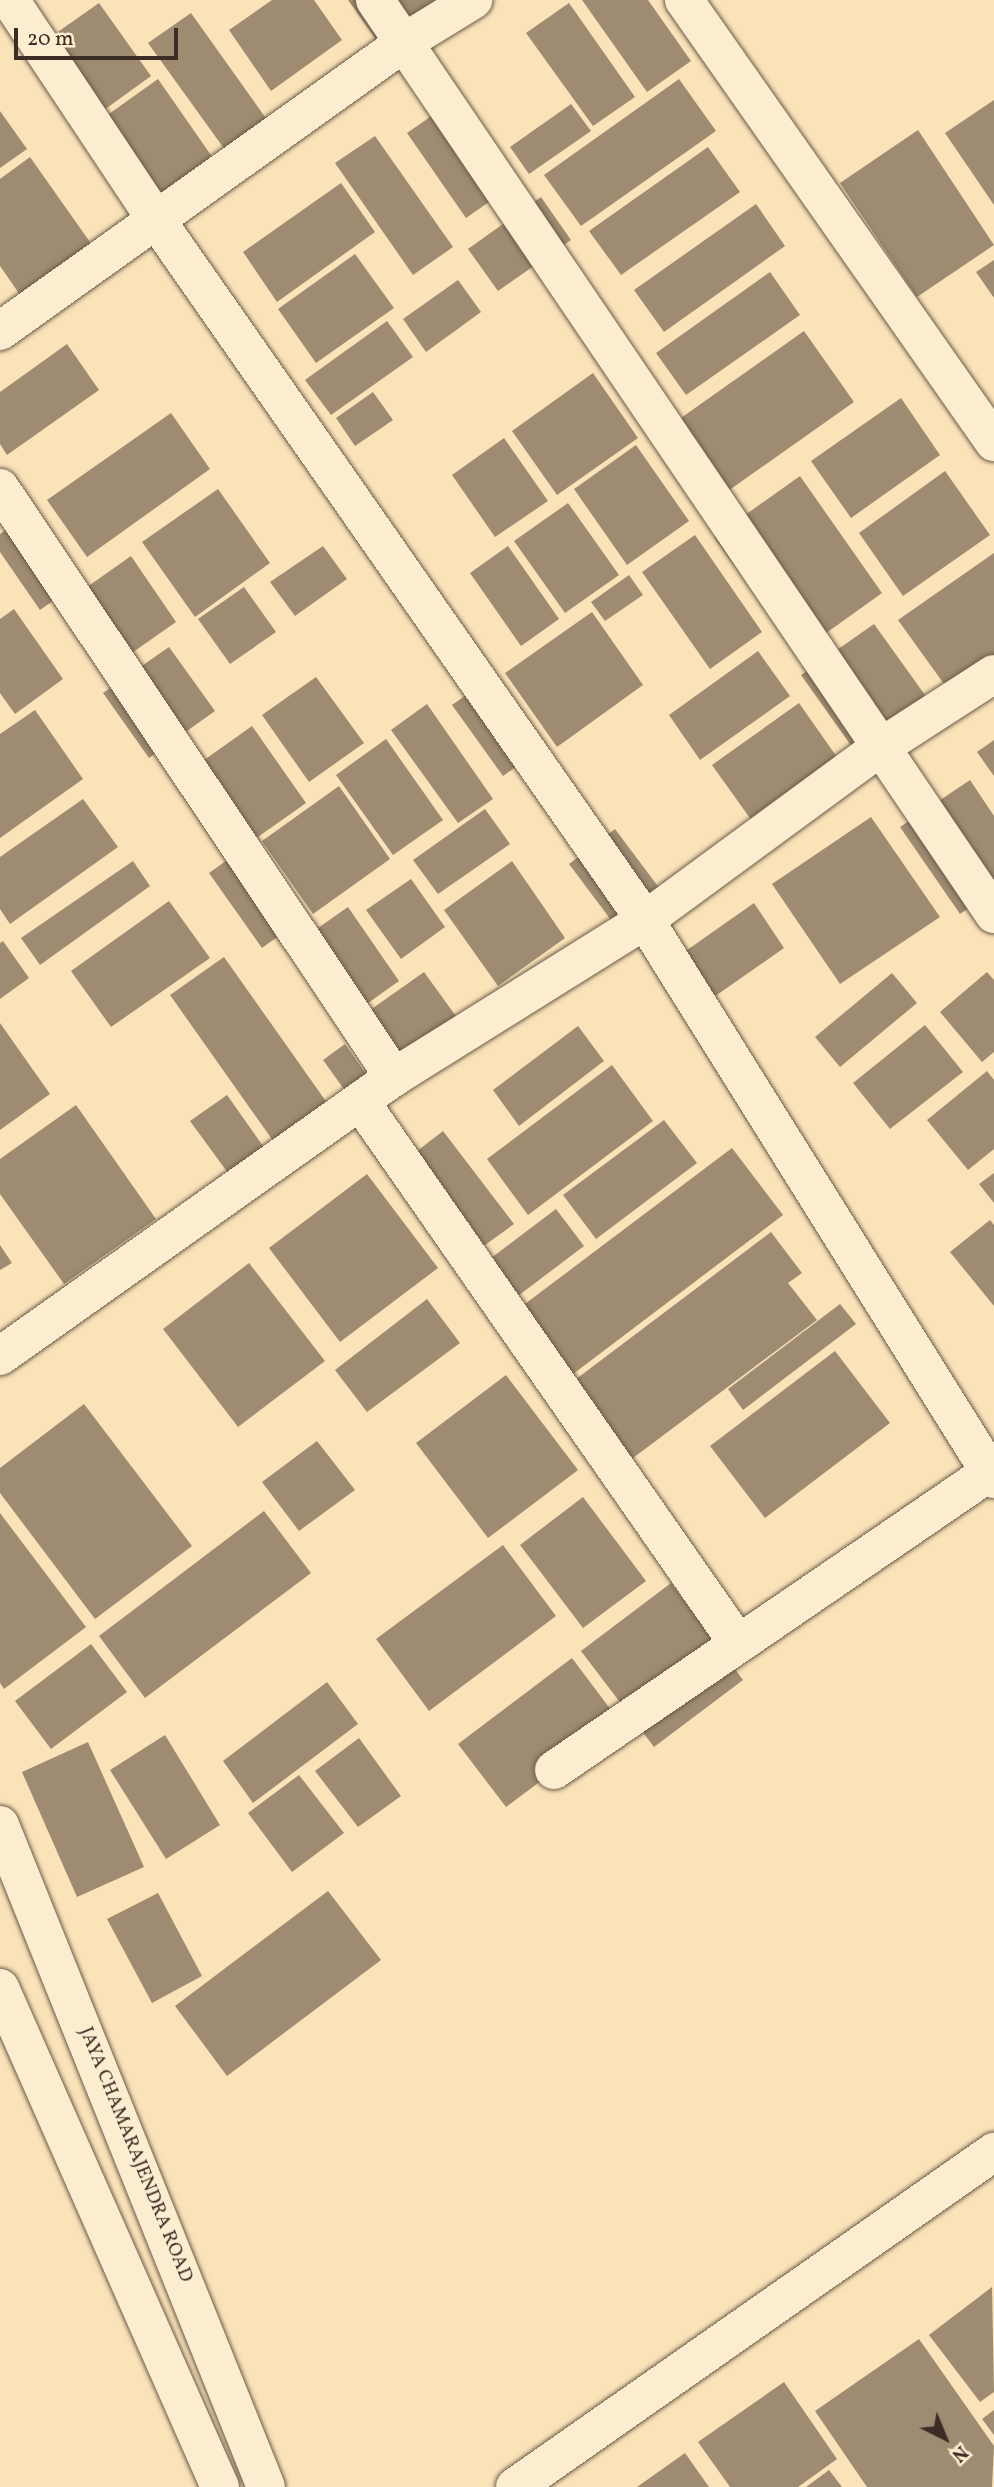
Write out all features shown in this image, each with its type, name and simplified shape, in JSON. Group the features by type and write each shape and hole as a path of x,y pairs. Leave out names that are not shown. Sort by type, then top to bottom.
{"street":[{"path":"10,0 157,221 645,920 992,1475 737,1642 554,1770"},
{"path":"375,0 406,41 877,749 994,914"},
{"path":"0,331 406,41 472,0"},
{"path":"684,0 994,442"},
{"path":"0,488 394,1077"},
{"path":"0,1356 394,1077 645,920 877,749 994,674"},
{"path":"360,1101 737,1642"},
{"name":"JAYA CHAMARAJENDRA ROAD","path":"0,1825 267,2487"},
{"path":"0,1989 220,2487"},
{"path":"515,2487 994,2152"}],"building":[{"path":"272,0 314,0 342,40 271,91 229,30"},
{"path":"348,0 450,0 382,48"},
{"path":"582,0 648,0 691,61 647,92"},
{"path":"99,3 151,76 104,110 52,36"},
{"path":"569,3 635,97 593,126 526,33"},
{"path":"191,13 270,124 228,154 148,43"},
{"path":"158,79 215,161 142,213 85,131"},
{"path":"679,79 716,131 581,226 544,175"},
{"path":"994,100 994,205 945,133"},
{"path":"571,104 591,131 529,174 510,147"},
{"path":"440,110 499,195 466,218 407,133"},
{"path":"0,111 27,149 0,168"},
{"path":"918,130 994,245 917,297 840,183"},
{"path":"375,136 453,247 413,275 335,163"},
{"path":"708,147 740,192 621,275 589,231"},
{"path":"30,157 97,252 25,302 0,266 0,179"},
{"path":"341,183 375,232 277,302 243,252"},
{"path":"541,197 571,240 498,291 468,249"},
{"path":"756,204 785,246 664,332 634,290"},
{"path":"355,254 394,308 316,363 278,309"},
{"path":"994,260 994,298 976,272"},
{"path":"770,272 800,315 686,395 656,353"},
{"path":"458,280 481,312 426,352 403,319"},
{"path":"387,321 413,357 331,415 305,380"},
{"path":"804,331 854,402 704,508 654,437"},
{"path":"67,344 99,390 7,455 0,444 0,392"},
{"path":"593,373 638,438 557,495 512,431"},
{"path":"373,392 393,420 355,446 336,418"},
{"path":"901,398 940,455 851,518 811,461"},
{"path":"171,413 210,469 87,557 47,500"},
{"path":"504,438 548,501 495,537 452,475"},
{"path":"636,445 689,521 627,565 574,489"},
{"path":"945,471 990,535 903,596 859,533"},
{"path":"800,476 882,593 797,654 714,537"},
{"path":"218,489 270,563 195,617 142,542"},
{"path":"568,503 619,575 565,613 514,541"},
{"path":"31,512 80,582 40,610 0,552 0,534"},
{"path":"695,535 762,632 710,669 642,572"},
{"path":"323,546 347,579 295,616 270,582"},
{"path":"508,546 559,619 521,646 470,573"},
{"path":"994,553 994,659 949,691 898,620"},
{"path":"131,556 176,622 109,669 63,604"},
{"path":"629,575 643,595 605,621 591,602"},
{"path":"244,587 276,632 230,664 198,619"},
{"path":"14,609 63,679 15,714 0,693 0,619"},
{"path":"592,612 643,685 557,747 505,673"},
{"path":"874,624 930,702 857,754 801,675"},
{"path":"169,647 215,711 149,758 103,693"},
{"path":"758,651 790,696 700,760 669,715"},
{"path":"316,677 364,743 309,782 262,715"},
{"path":"490,678 540,750 503,776 452,705"},
{"path":"799,703 839,760 752,821 712,765"},
{"path":"427,704 493,799 458,823 391,730"},
{"path":"35,710 83,779 0,838 0,734"},
{"path":"252,726 306,803 248,844 301,920 262,948 209,873 237,853 183,775"},
{"path":"386,739 443,820 393,855 336,775"},
{"path":"994,740 994,776 977,752"},
{"path":"970,780 994,816 994,891 960,914 900,827"},
{"path":"339,786 390,859 313,914 262,841"},
{"path":"83,799 118,847 10,924 0,909 0,857"},
{"path":"485,809 510,844 438,894 413,860"},
{"path":"871,817 940,917 840,984 772,884"},
{"path":"615,829 660,889 614,924 569,864"},
{"path":"133,861 150,886 40,965 21,938"},
{"path":"512,861 565,938 498,986 444,910"},
{"path":"411,879 445,927 401,959 366,910"},
{"path":"169,901 210,958 111,1027 71,971"},
{"path":"754,903 784,948 691,1013 660,969"},
{"path":"348,907 399,981 347,1018 295,944"},
{"path":"3,941 29,978 0,999 0,943"},
{"path":"224,957 330,1107 276,1145 170,995"},
{"path":"424,972 466,1030 383,1089 342,1030"},
{"path":"987,972 994,980 994,1052 982,1062 940,1012"},
{"path":"892,973 917,1003 840,1067 815,1037"},
{"path":"0,1023 50,1094 0,1130"},
{"path":"925,1025 963,1072 890,1129 853,1083"},
{"path":"578,1026 604,1061 519,1126 493,1090"},
{"path":"345,1044 373,1084 351,1099 323,1060"},
{"path":"612,1065 653,1121 528,1215 487,1159"},
{"path":"987,1071 994,1080 994,1149 968,1170 927,1120"},
{"path":"227,1095 275,1163 239,1188 190,1121"},
{"path":"76,1105 156,1219 64,1284 0,1194 0,1159"},
{"path":"664,1120 697,1163 596,1239 563,1195"},
{"path":"443,1131 514,1224 481,1248 412,1155"},
{"path":"732,1148 783,1215 548,1393 497,1325"},
{"path":"994,1173 994,1203 979,1184"},
{"path":"367,1174 438,1268 340,1342 269,1248"},
{"path":"556,1209 584,1246 502,1308 474,1271"},
{"path":"990,1220 994,1225 994,1306 950,1252"},
{"path":"771,1232 802,1273 788,1283 817,1320 609,1476 551,1398"},
{"path":"0,1245 12,1263 0,1270"},
{"path":"249,1263 325,1361 238,1427 163,1329"},
{"path":"427,1299 460,1343 367,1412 335,1370"},
{"path":"840,1304 856,1324 743,1410 728,1389"},
{"path":"835,1351 890,1423 765,1518 710,1446"},
{"path":"506,1375 578,1470 488,1538 416,1443"},
{"path":"84,1404 192,1546 95,1619 0,1493 0,1468"},
{"path":"317,1441 355,1490 299,1531 262,1482"},
{"path":"583,1497 646,1581 583,1628 520,1545"},
{"path":"264,1511 311,1573 145,1698 99,1636"},
{"path":"0,1513 86,1627 4,1689 0,1683"},
{"path":"503,1545 556,1616 429,1711 376,1639"},
{"path":"671,1583 743,1680 654,1747 581,1651"},
{"path":"91,1644 127,1692 51,1749 15,1701"},
{"path":"572,1658 620,1722 506,1807 458,1744"},
{"path":"327,1682 358,1724 253,1803 223,1761"},
{"path":"165,1735 220,1825 166,1859 110,1770"},
{"path":"359,1738 401,1796 358,1827 315,1771"},
{"path":"88,1742 144,1867 77,1897 22,1772"},
{"path":"299,1775 344,1833 292,1872 248,1813"},
{"path":"328,1891 381,1960 227,2076 175,2006"},
{"path":"158,1893 202,1976 152,2003 107,1919"},
{"path":"992,2287 994,2392 980,2402 929,2335"},
{"path":"919,2339 994,2446 992,2487 867,2487 815,2411"},
{"path":"784,2382 837,2459 798,2487 730,2487 698,2442"},
{"path":"994,2410 994,2435 982,2419"},
{"path":"685,2453 709,2487 637,2487"},
{"path":"829,2470 842,2487 806,2487"}]}
